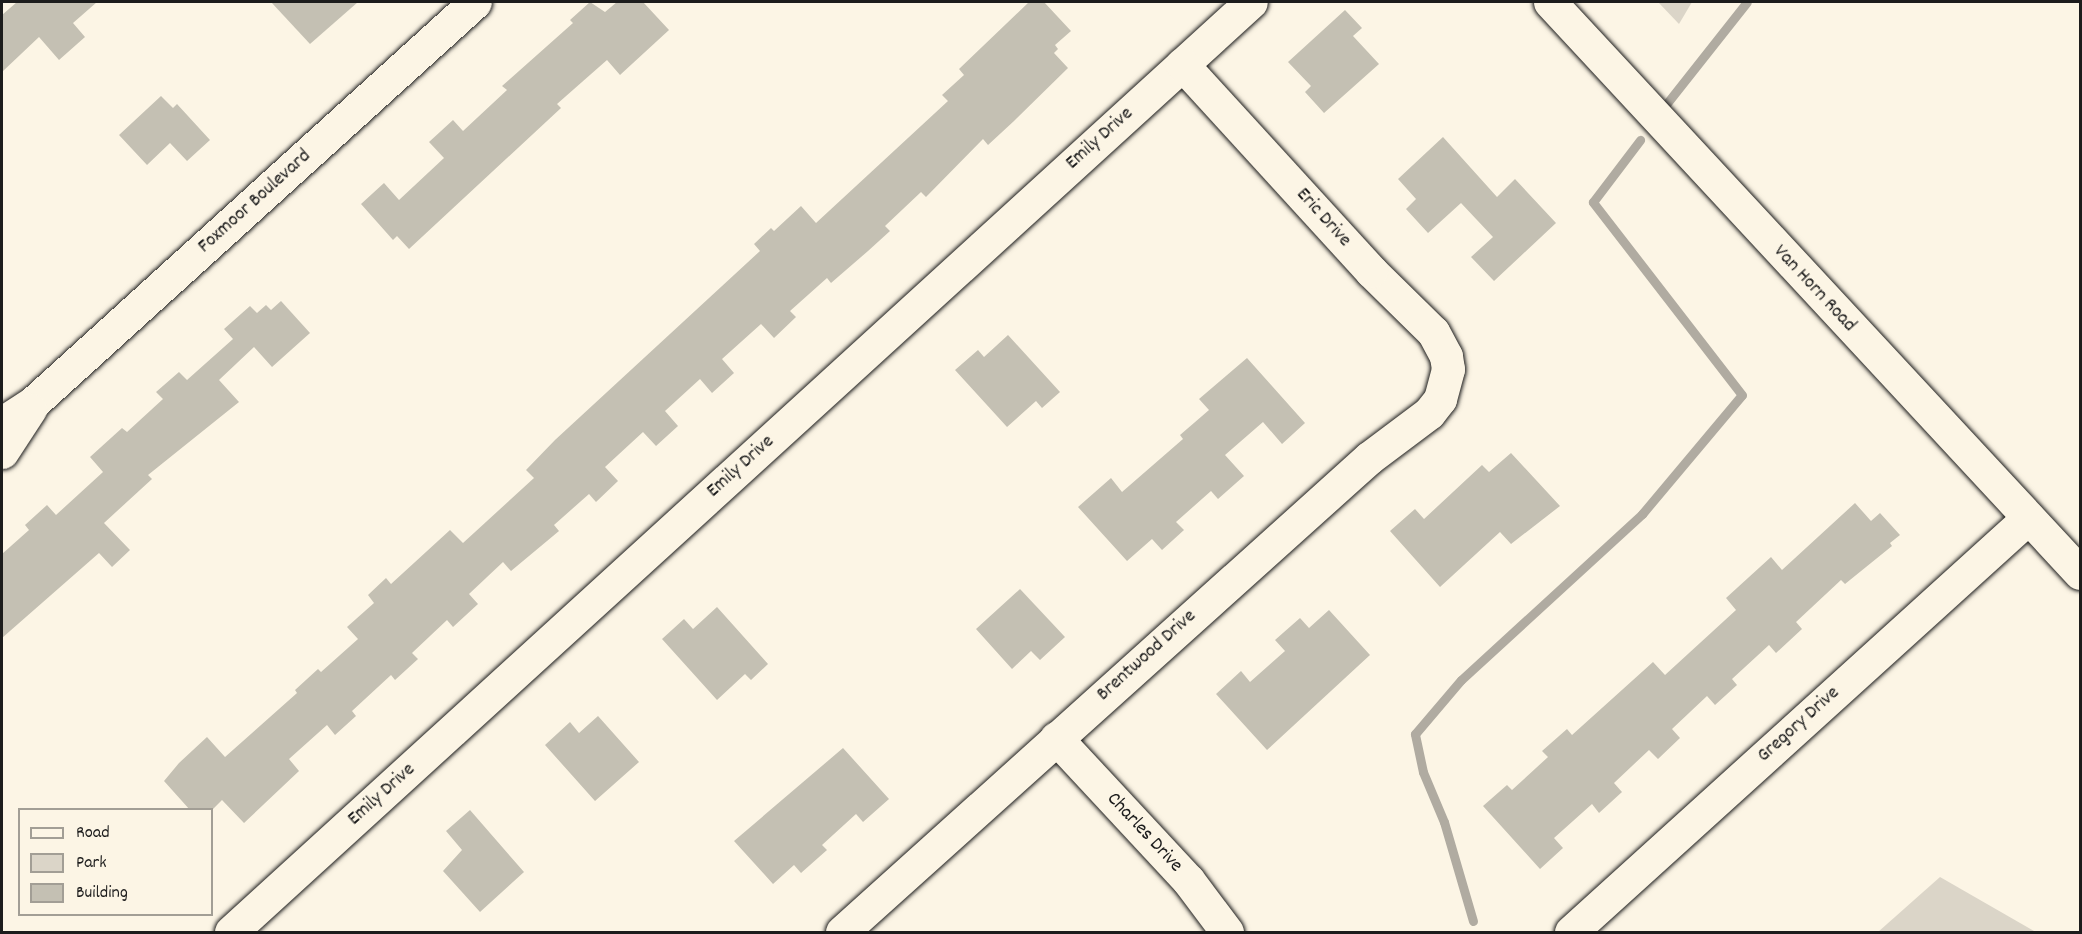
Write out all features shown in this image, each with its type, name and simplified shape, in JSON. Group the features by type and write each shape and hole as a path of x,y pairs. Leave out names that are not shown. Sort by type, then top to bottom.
{"street":[{"name":"Foxmoor Boulevard","path":"2,423 34,402 475,2"},
{"name":"Emily Drive","path":"231,933 1251,2"},
{"name":"Van Horn Road","path":"1550,2 2080,573"},
{"name":"Eric Drive","path":"1182,64 1371,271 1433,332 1446,356 1447,379"},
{"name":"Brentwood Drive","path":"842,933 1369,458 1429,413 1440,399 1447,379"},
{"name":"Foxmoor Boulevard","path":"2,452 34,402"},
{"name":"Gregory Drive","path":"1571,933 2028,518"},
{"name":"Charles Drive","path":"1056,738 1188,880 1227,933"}],"green space":[{"path":"1658,2 1692,2 1679,24"},
{"path":"1940,877 2034,931 2034,932 1878,932"}],"building":[{"path":"17,2 97,2 73,23 85,37 59,60 39,37 2,72 2,15"},
{"path":"271,2 358,2 310,44"},
{"path":"590,2 605,12 617,2 643,2 669,30 620,75 607,60 557,104 561,108 409,249 397,236 393,240 361,204 384,183 399,200 444,158 429,142 453,120 463,131 507,90 502,86 573,23 570,20"},
{"path":"1029,2 1044,2 1071,31 1055,45 1058,49 1054,53 1068,68 1014,121 988,145 983,139 926,197 921,192 885,226 890,231 868,251 831,283 827,278 790,311 796,317 774,338 761,324 722,359 734,373 712,393 700,379 665,411 678,426 656,446 643,432 605,467 618,481 596,502 589,494 554,525 559,531 511,571 503,562 469,594 478,604 453,627 447,620 412,653 418,659 395,680 391,675 352,711 356,716 335,735 327,725 289,759 299,771 244,823 222,800 213,809 188,808 164,781 179,763 207,737 225,757 297,693 295,690 318,669 321,672 358,639 347,627 374,603 368,595 386,578 391,584 450,530 463,543 534,478 526,470 555,440 760,251 754,244 771,228 774,231 801,206 816,223 948,101 942,95 964,75 959,69"},
{"path":"1345,10 1362,28 1353,36 1379,64 1324,113 1305,92 1311,86 1288,62"},
{"path":"161,96 173,108 177,104 210,140 187,161 170,143 147,165 119,135"},
{"path":"1443,137 1497,197 1515,179 1556,223 1494,281 1471,257 1493,237 1461,203 1428,233 1406,209 1416,199 1398,179"},
{"path":"281,301 310,333 272,367 254,347 219,380 239,402 148,475 152,479 104,523 130,550 112,567 99,553 2,638 2,554 29,530 25,525 47,505 56,515 103,472 90,457 122,428 127,432 163,399 156,392 179,372 187,380 233,339 224,329 250,306 257,313 266,305 271,310"},
{"path":"1008,335 1060,392 1042,408 1036,401 1007,427 955,370 978,350 984,357"},
{"path":"1247,358 1305,423 1282,444 1263,422 1225,455 1244,476 1218,499 1211,491 1176,522 1184,530 1162,550 1152,539 1127,561 1078,507 1111,478 1122,492 1183,439 1180,435 1209,410 1199,399"},
{"path":"1511,453 1560,506 1511,544 1500,532 1440,587 1390,531 1415,509 1424,519 1482,465 1489,472"},
{"path":"1855,503 1871,521 1880,513 1900,535 1890,543 1892,546 1845,584 1841,580 1796,622 1802,629 1776,653 1769,645 1732,679 1737,685 1715,705 1707,696 1672,729 1680,738 1658,759 1649,750 1614,783 1622,792 1599,813 1592,804 1554,838 1563,848 1540,869 1483,806 1507,785 1512,790 1548,757 1542,751 1567,729 1572,735 1653,662 1665,675 1736,610 1726,598 1771,557 1782,570"},
{"path":"1020,589 1065,637 1040,660 1031,651 1012,669 976,629"},
{"path":"717,607 768,664 751,680 745,674 717,700 662,639 684,619 693,629"},
{"path":"1329,610 1370,655 1267,750 1216,694 1241,671 1250,682 1285,651 1275,640 1300,618 1309,628"},
{"path":"598,716 639,762 595,801 545,745 570,722 579,733"},
{"path":"843,748 889,799 863,822 856,814 822,845 827,850 801,873 794,865 773,884 734,841"},
{"path":"470,810 524,872 480,912 443,871 462,850 446,831"}],"waterway":[{"path":"1660,112 1747,2"},
{"path":"1473,921 1444,822 1423,772 1415,734 1461,680 1642,514 1742,395 1593,202 1640,140"}]}
